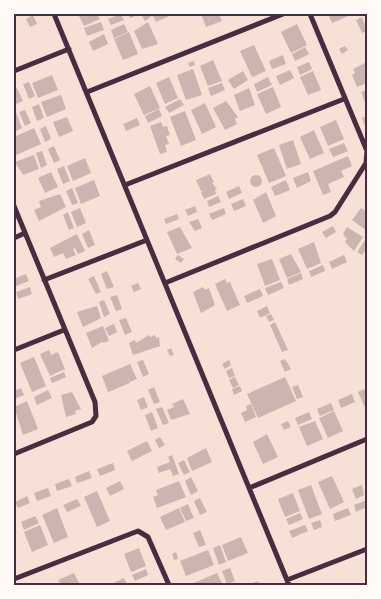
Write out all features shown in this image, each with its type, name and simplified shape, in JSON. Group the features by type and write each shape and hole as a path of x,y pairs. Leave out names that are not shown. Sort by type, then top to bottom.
{"street":[{"path":"54,14 288,583 367,549"},
{"path":"87,92 283,14"},
{"path":"165,283 330,216 335,212 366,163 367,151 310,14"},
{"path":"14,71 69,49"},
{"path":"125,185 344,99"},
{"path":"14,206 95,402 96,416 92,422 14,454"},
{"path":"14,238 25,233"},
{"path":"44,280 147,240"},
{"path":"14,350 64,330"},
{"path":"249,488 367,439"},
{"path":"14,579 138,531 148,537 169,585"}],"building":[{"path":"78,14 97,14 100,19 84,26"},
{"path":"121,14 124,20 111,25 108,19"},
{"path":"128,14 141,14 130,18"},
{"path":"149,14 151,17 145,21 142,16"},
{"path":"152,14 174,14 156,22"},
{"path":"201,14 219,14 222,21 206,27"},
{"path":"328,14 353,14 332,23"},
{"path":"33,15 37,24 30,27 26,19"},
{"path":"362,17 367,31 362,33 356,20"},
{"path":"101,22 104,30 87,36 84,28"},
{"path":"148,22 158,44 142,49 134,31"},
{"path":"124,24 128,32 114,38 111,30"},
{"path":"297,24 307,45 291,53 281,32"},
{"path":"129,32 138,54 123,60 114,39"},
{"path":"104,34 108,44 93,51 89,42"},
{"path":"254,45 266,71 252,77 240,51"},
{"path":"345,46 348,50 342,54 339,49"},
{"path":"305,47 309,54 295,61 292,54"},
{"path":"283,55 286,64 272,69 269,61"},
{"path":"213,60 222,81 208,86 200,66"},
{"path":"194,61 195,65 190,67 188,63"},
{"path":"309,62 312,69 300,75 297,67"},
{"path":"367,62 367,83 357,87 352,75 355,73 353,69"},
{"path":"193,69 202,95 186,100 177,75"},
{"path":"290,70 294,78 280,85 276,76"},
{"path":"243,71 248,80 234,89 228,80"},
{"path":"313,71 321,90 308,95 300,77"},
{"path":"52,75 58,90 38,98 32,83"},
{"path":"169,77 178,98 165,104 156,83"},
{"path":"268,77 272,85 257,92 254,84"},
{"path":"29,82 35,96 29,99 23,84"},
{"path":"222,83 225,90 211,96 208,88"},
{"path":"150,86 160,108 144,115 134,94"},
{"path":"273,87 281,107 266,114 257,94"},
{"path":"17,88 23,101 16,104 14,90"},
{"path":"249,88 255,105 240,111 234,95"},
{"path":"367,89 367,108 361,92"},
{"path":"61,95 66,109 47,117 41,102"},
{"path":"180,99 184,105 169,113 165,107"},
{"path":"226,101 238,117 235,119 237,124 225,130 213,108"},
{"path":"205,103 216,127 202,134 191,110"},
{"path":"39,104 44,118 37,121 32,107"},
{"path":"159,109 162,116 148,123 145,116"},
{"path":"25,110 31,123 25,126 19,112"},
{"path":"185,111 196,140 181,146 170,117"},
{"path":"16,112 22,128 14,132 14,113"},
{"path":"367,116 367,131 362,118"},
{"path":"67,117 73,131 59,137 53,122"},
{"path":"137,118 140,125 126,131 123,124"},
{"path":"336,120 344,139 328,146 320,127"},
{"path":"161,122 163,127 167,126 170,135 166,136 169,144 165,145 167,152 160,154 150,126"},
{"path":"46,126 51,139 45,142 40,129"},
{"path":"34,128 41,144 14,156 14,137"},
{"path":"314,130 324,153 310,159 300,137"},
{"path":"293,140 301,164 287,169 279,145"},
{"path":"344,143 348,151 333,157 329,149"},
{"path":"54,146 60,160 54,163 48,149"},
{"path":"274,148 286,176 269,183 257,155"},
{"path":"42,151 47,165 41,168 36,153"},
{"path":"34,155 39,169 23,175 15,162"},
{"path":"348,156 352,166 341,171 344,177 328,184 331,192 323,195 313,171"},
{"path":"85,158 91,173 73,181 67,166"},
{"path":"64,166 70,181 63,184 57,169"},
{"path":"51,172 58,187 45,193 38,178"},
{"path":"308,172 311,181 297,188 293,178"},
{"path":"210,174 214,182 212,183 217,189 215,190 216,194 204,199 201,192 203,192 196,180"},
{"path":"256,175 262,181 256,187 250,181"},
{"path":"94,180 100,196 81,204 75,188"},
{"path":"286,180 290,190 275,196 271,187"},
{"path":"239,186 242,193 229,199 226,192"},
{"path":"72,188 78,203 72,205 66,191"},
{"path":"266,192 276,216 263,223 253,200"},
{"path":"60,194 66,207 39,221 34,210 41,207 39,201"},
{"path":"218,196 221,202 209,207 207,201"},
{"path":"243,199 246,206 234,211 231,204"},
{"path":"195,206 197,212 188,216 185,210"},
{"path":"80,208 86,223 77,227 71,212"},
{"path":"224,208 226,214 212,220 209,214"},
{"path":"361,208 367,212 367,231 352,220"},
{"path":"68,212 74,228 69,230 63,215"},
{"path":"177,214 179,219 166,224 164,219"},
{"path":"198,219 202,228 195,231 189,222"},
{"path":"333,226 336,232 326,238 322,232"},
{"path":"180,227 192,248 177,254 167,232"},
{"path":"347,227 363,237 354,251 345,242 347,239 343,234"},
{"path":"89,230 95,245 88,248 82,234"},
{"path":"77,234 85,251 78,254 75,248 73,249 76,255 66,259 63,253 54,257 50,248"},
{"path":"365,240 367,241 367,248 362,255 357,252"},
{"path":"314,242 321,263 307,269 298,249"},
{"path":"291,254 301,272 287,278 279,259"},
{"path":"178,255 184,259 181,263 175,259"},
{"path":"344,255 347,262 332,269 329,262"},
{"path":"272,259 280,280 265,286 257,264"},
{"path":"323,265 325,271 311,277 309,271"},
{"path":"107,271 114,287 107,289 101,274"},
{"path":"301,273 303,279 289,285 287,279"},
{"path":"26,274 29,281 14,287 14,279"},
{"path":"94,276 101,292 96,294 88,279"},
{"path":"225,279 227,283 230,282 240,305 227,311 215,284"},
{"path":"281,282 284,288 268,295 265,288"},
{"path":"138,283 141,289 134,292 131,286"},
{"path":"30,287 32,294 18,299 16,292"},
{"path":"203,287 205,290 209,288 215,305 201,313 193,292"},
{"path":"260,289 263,296 247,303 244,296"},
{"path":"117,295 122,309 116,311 110,297"},
{"path":"104,300 110,314 104,317 99,302"},
{"path":"97,306 101,318 83,327 77,312"},
{"path":"267,306 270,313 260,318 257,311"},
{"path":"271,314 274,320 269,322 266,316"},
{"path":"126,318 132,332 125,335 119,320"},
{"path":"275,322 288,350 282,352 270,325"},
{"path":"114,324 117,332 109,336 105,328"},
{"path":"103,326 109,341 102,342 92,348 86,333"},
{"path":"149,335 150,337 155,335 156,338 159,337 160,346 133,355 129,343 135,340 136,343"},
{"path":"171,348 174,355 170,356 167,350"},
{"path":"49,350 51,355 58,352 65,369 50,376 40,354"},
{"path":"34,357 46,386 32,392 20,363"},
{"path":"285,359 291,369 285,372 280,361"},
{"path":"143,360 149,374 143,377 137,362"},
{"path":"229,360 231,365 225,369 222,364"},
{"path":"130,364 137,379 130,382 124,369 130,383 108,392 102,376"},
{"path":"232,368 235,376 229,378 226,371"},
{"path":"64,372 66,377 52,383 50,378"},
{"path":"235,377 239,385 233,388 229,380"},
{"path":"285,377 296,401 258,418 247,394"},
{"path":"298,385 303,397 297,399 292,387"},
{"path":"240,386 242,391 234,395 232,389"},
{"path":"154,387 160,402 154,404 148,390"},
{"path":"21,388 24,395 14,399 14,391"},
{"path":"367,388 367,412 358,392"},
{"path":"48,390 52,398 37,405 34,397"},
{"path":"72,392 81,409 75,411 76,414 66,417 61,395"},
{"path":"352,394 355,402 341,408 338,400"},
{"path":"144,397 148,407 141,410 137,400"},
{"path":"183,399 190,414 171,420 167,410 174,407 172,404"},
{"path":"27,401 38,429 23,435 14,407"},
{"path":"331,403 334,410 320,416 317,409"},
{"path":"251,404 256,417 245,422 241,413 247,410 246,406"},
{"path":"162,407 169,423 163,425 156,409"},
{"path":"334,411 343,431 328,438 319,418"},
{"path":"152,412 158,428 151,431 145,415"},
{"path":"309,412 312,419 298,425 295,418"},
{"path":"288,421 291,427 284,430 281,424"},
{"path":"315,421 323,439 307,446 299,427"},
{"path":"267,434 278,457 263,464 253,442"},
{"path":"160,437 165,445 159,448 155,440"},
{"path":"147,441 152,451 132,461 127,451"},
{"path":"206,448 212,462 192,471 187,458"},
{"path":"172,455 179,474 173,476 170,469 159,473 157,467 170,462 168,457"},
{"path":"184,460 190,472 184,475 178,463"},
{"path":"113,463 115,470 100,476 97,469"},
{"path":"89,471 92,478 77,483 75,477"},
{"path":"332,476 344,502 330,509 318,482"},
{"path":"191,477 198,491 191,495 185,481"},
{"path":"69,479 72,486 57,491 55,484"},
{"path":"120,481 124,489 110,496 106,488"},
{"path":"179,481 186,497 157,508 153,497 158,495 156,490"},
{"path":"311,485 322,514 309,519 298,490"},
{"path":"362,485 364,495 356,499 352,489"},
{"path":"48,488 51,496 37,501 34,493"},
{"path":"97,491 110,521 97,527 84,497"},
{"path":"293,493 300,511 285,517 278,499"},
{"path":"27,496 30,503 18,508 15,502"},
{"path":"200,498 207,512 200,515 194,501"},
{"path":"77,499 81,506 67,512 63,505"},
{"path":"367,500 367,507 356,512 354,505"},
{"path":"188,504 194,518 186,521 180,508"},
{"path":"57,508 68,537 54,543 42,515"},
{"path":"179,508 185,522 166,530 160,517"},
{"path":"348,508 351,515 335,521 333,514"},
{"path":"300,513 303,519 289,525 286,519"},
{"path":"35,516 39,523 24,530 21,522"},
{"path":"320,520 322,527 314,530 311,523"},
{"path":"40,525 48,545 32,552 24,532"},
{"path":"305,525 308,531 292,538 289,531"},
{"path":"200,530 206,545 199,547 193,533"},
{"path":"241,537 248,553 228,561 222,545"},
{"path":"220,545 226,562 219,565 213,548"},
{"path":"139,548 146,566 131,572 124,554"},
{"path":"208,550 214,565 186,576 180,561"},
{"path":"176,552 178,559 174,560 172,554"},
{"path":"230,568 235,581 227,584 222,571"},
{"path":"146,569 148,575 135,581 132,575"},
{"path":"74,573 80,585 61,585 58,580"},
{"path":"217,573 223,585 189,585"},
{"path":"124,578 127,584 109,585"},
{"path":"258,581 260,585 248,585"}]}
